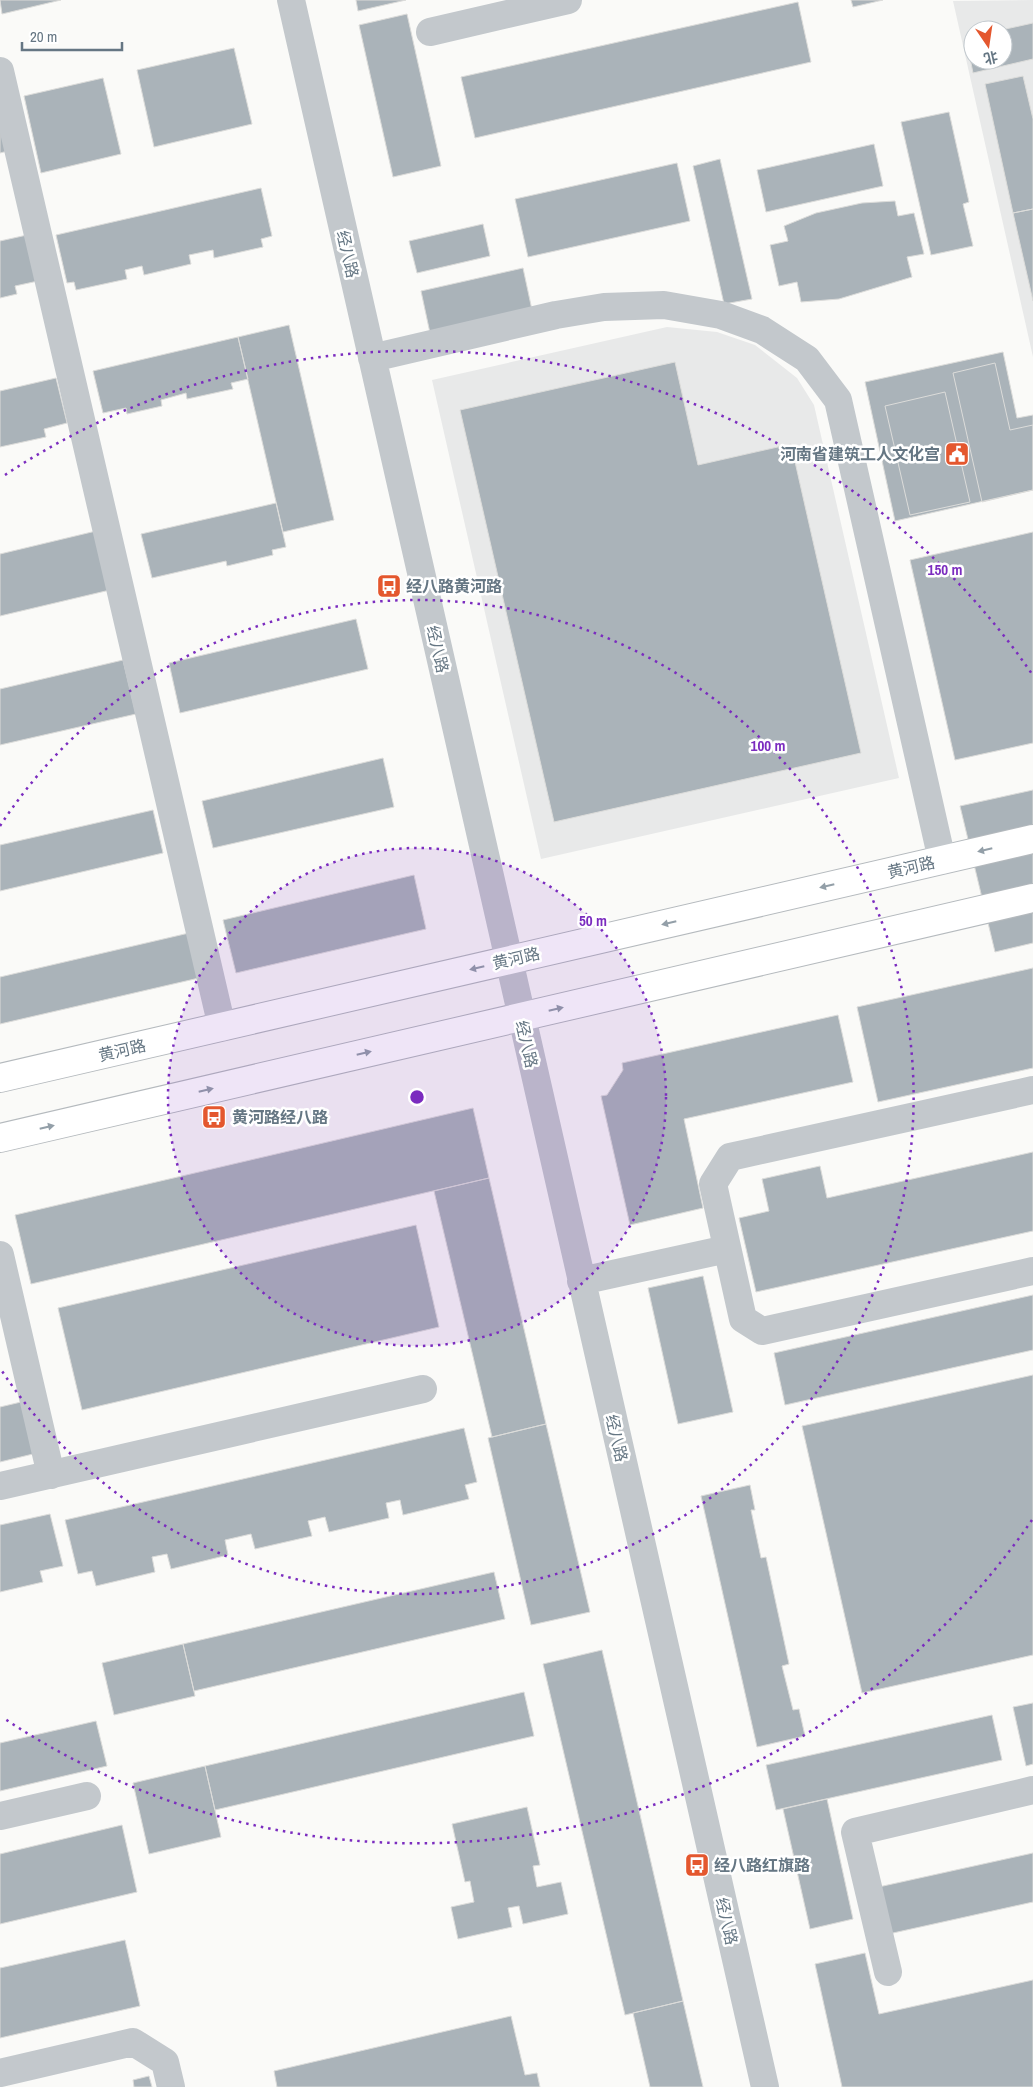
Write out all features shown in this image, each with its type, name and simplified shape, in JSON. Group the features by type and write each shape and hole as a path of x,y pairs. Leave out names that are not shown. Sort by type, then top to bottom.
{"main road":[{"name":"黄河路","path":"0,1078 1033,839"},
{"path":"0,1138 1033,898"}],"street":[{"name":"经八路","path":"291,0 765,2087"},
{"path":"430,32 568,0"},
{"path":"0,71 222,1027"},
{"path":"372,358 556,315 604,307 664,305 721,315 762,330 807,359 838,400 942,860"},
{"path":"1033,1090 730,1156 713,1184 742,1319 762,1331 1033,1271"},
{"path":"582,1281 727,1249"},
{"path":"0,1255 51,1474"},
{"path":"0,1486 423,1389"},
{"path":"888,1972 855,1832 1033,1790"},
{"path":"0,1816 87,1796"},
{"path":"0,2073 133,2042 165,2062 171,2087"}],"shaded area":[{"path":"1033,0 1033,357 969,70 1013,70 1013,20 963,20 963,46 953,1"},
{"path":"667,327 717,332 755,345 797,378 814,405 899,778 541,859 432,380"}],"building":[{"path":"0,0 61,0 2,14"},
{"path":"356,0 406,0 358,11"},
{"path":"851,0 883,0 853,7"},
{"path":"798,2 811,62 475,138 461,77"},
{"path":"407,14 441,166 393,177 359,25"},
{"path":"1033,23 1033,59 1013,64 1013,27"},
{"path":"234,48 252,124 154,147 137,70"},
{"path":"972,70 986,70 973,73"},
{"path":"1023,76 1033,119 1033,209 1013,213 985,84"},
{"path":"103,78 121,154 41,173 24,96"},
{"path":"949,112 969,202 963,204 973,246 931,255 901,122"},
{"path":"0,118 8,151 0,153"},
{"path":"874,144 883,186 766,212 757,170"},
{"path":"720,159 752,299 724,304 693,166"},
{"path":"677,163 690,221 528,257 515,199"},
{"path":"261,188 272,236 261,239 263,247 214,258 213,250 189,255 191,264 144,275 142,266 125,270 127,279 76,290 74,282 67,283 56,235"},
{"path":"895,201 898,216 914,213 924,254 907,257 912,277 839,299 801,302 797,282 779,286 770,245 788,241 784,226 816,213 862,203"},
{"path":"1033,209 1033,301 1013,213"},
{"path":"483,224 490,256 417,273 409,241"},
{"path":"27,235 38,281 15,286 17,294 0,298 0,241"},
{"path":"523,268 532,310 430,333 421,291"},
{"path":"289,325 334,520 283,532 238,337"},
{"path":"238,337 248,379 231,383 233,389 187,399 186,393 161,400 162,406 127,414 126,408 103,413 93,371"},
{"name":"河南省建筑工人文化宫","path":"1003,352 1017,418 1033,415 1033,490 895,521 865,382"},
{"path":"675,362 698,465 791,444 861,753 554,822 460,410"},
{"path":"995,363 1010,430 1033,425 1033,490 982,502 953,373"},
{"path":"56,378 67,423 44,429 46,437 0,447 0,391"},
{"path":"945,392 970,502 910,515 885,406"},
{"path":"276,503 286,547 272,550 273,555 227,566 226,561 152,578 141,534"},
{"path":"96,531 110,590 0,616 0,554"},
{"path":"1033,532 1033,743 955,760 910,560"},
{"path":"356,619 368,669 180,713 169,663"},
{"path":"123,660 136,714 0,745 0,689"},
{"path":"383,758 394,807 213,848 202,801"},
{"path":"1033,790 1033,943 995,952 960,806"},
{"path":"153,810 163,853 0,891 0,845"},
{"path":"414,875 426,929 236,973 223,920"},
{"path":"189,933 199,978 0,1024 0,977"},
{"path":"1033,968 1033,1068 878,1102 857,1007"},
{"path":"838,1015 853,1082 684,1119 703,1208 630,1225 601,1096 607,1095 623,1070 622,1063"},
{"path":"473,1108 489,1178 31,1284 15,1215"},
{"path":"1033,1152 1033,1231 756,1292 739,1218 769,1211 762,1179 820,1166 827,1198"},
{"path":"489,1178 546,1424 492,1437 434,1191"},
{"path":"416,1225 439,1327 82,1410 58,1308"},
{"path":"703,1276 733,1412 678,1424 648,1288"},
{"path":"1033,1295 1033,1350 785,1405 774,1353"},
{"path":"1033,1375 1033,1655 862,1693 802,1426"},
{"path":"21,1402 33,1454 0,1462 0,1407"},
{"path":"546,1424 590,1612 531,1625 488,1438"},
{"path":"464,1428 477,1482 465,1485 469,1499 403,1515 400,1500 386,1503 389,1518 329,1532 325,1517 308,1521 312,1536 255,1549 251,1534 225,1540 228,1555 171,1569 167,1554 152,1557 155,1572 96,1586 92,1571 78,1574 65,1520"},
{"path":"750,1485 755,1510 751,1510 761,1558 766,1557 789,1664 782,1666 793,1710 799,1709 805,1736 757,1747 701,1496"},
{"path":"50,1514 63,1566 40,1571 43,1582 0,1592 0,1525"},
{"path":"494,1572 505,1619 194,1691 183,1644"},
{"path":"183,1644 195,1696 114,1715 102,1663"},
{"path":"602,1650 683,2001 625,2015 543,1664"},
{"path":"524,1692 534,1736 215,1810 205,1766"},
{"path":"1033,1703 1033,1764 1026,1766 1013,1707"},
{"path":"992,1715 1002,1760 776,1810 766,1765"},
{"path":"96,1721 107,1766 0,1791 0,1743"},
{"path":"205,1766 221,1837 149,1854 133,1783"},
{"path":"827,1799 853,1919 810,1929 783,1809"},
{"path":"527,1807 540,1865 533,1866 537,1887 561,1882 568,1914 523,1924 519,1906 508,1908 512,1927 458,1939 451,1907 474,1902 470,1881 465,1882 452,1824"},
{"path":"122,1825 137,1892 0,1924 0,1854"},
{"path":"1033,1853 1033,1902 884,1935 874,1888"},
{"path":"125,1940 140,2006 0,2038 0,1968"},
{"path":"865,1953 879,2014 1033,1980 1033,2087 842,2087 815,1964"},
{"path":"683,2001 703,2087 650,2087 633,2013"},
{"path":"511,2016 525,2075 537,2073 540,2087 277,2087 274,2071"},
{"path":"149,2076 152,2087 134,2087 133,2080"}],"place":[{"name":"河南省建筑工人文化宫","path":"957,454"},
{"name":"经八路黄河路","path":"389,586"},
{"name":"黄河路经八路","path":"214,1117"},
{"name":"经八路红旗路","path":"697,1865"}]}
